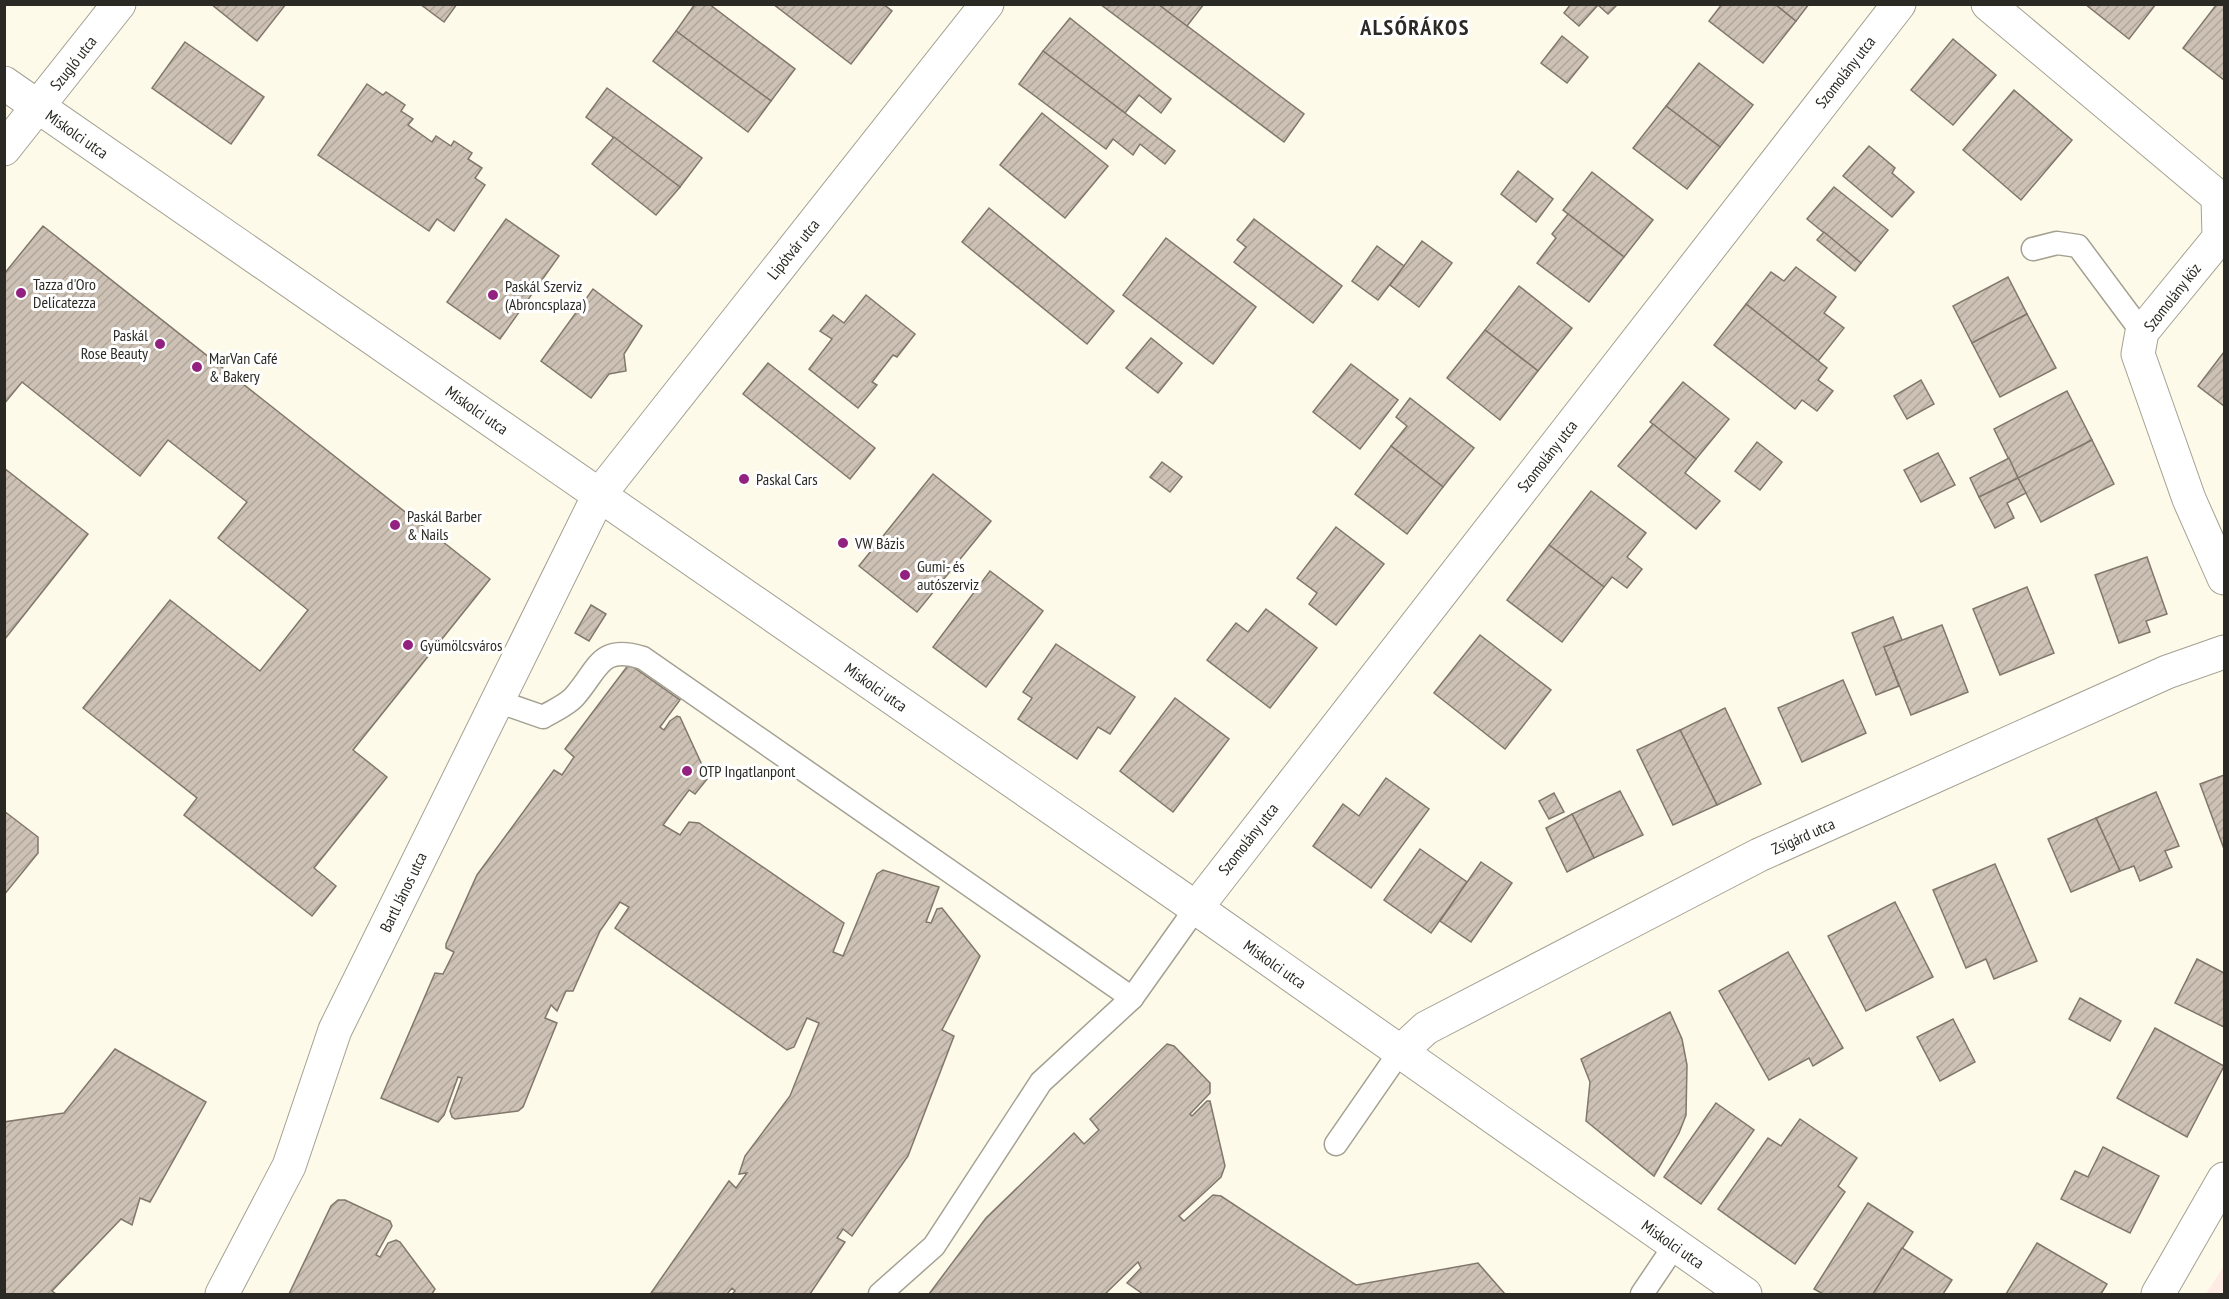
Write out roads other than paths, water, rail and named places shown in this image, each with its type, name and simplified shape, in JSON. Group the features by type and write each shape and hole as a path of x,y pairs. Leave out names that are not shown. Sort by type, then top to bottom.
{"street":[{"name":"Szugló utca","path":"4,149 119,4"},
{"name":"Lipótvár utca","path":"599,495 987,4"},
{"name":"Szomolány utca","path":"1196,908 1899,4"},
{"name":"Szomolány köz","path":"1988,4 2218,197 2219,238 2142,332 2138,354 2189,499 2224,578"},
{"name":"Miskolci utca","path":"4,83 1196,908 1399,1053 1745,1294"},
{"name":"Bartl János utca","path":"222,1294 289,1166 335,1030 599,495"},
{"name":"Zsigárd utca","path":"1399,1053 1426,1028 1759,855 2167,672 2224,652"},
{"path":"2158,1294 2224,1179"}],"lane":[{"path":"2033,249 2057,243 2078,246 2142,332"},
{"path":"497,701 543,717 573,699 602,660 611,655 627,653 643,658 1132,998"},
{"path":"880,1294 934,1246 1041,1082 1132,998 1196,908"},
{"path":"1336,1144 1399,1053"},
{"path":"1642,1294 1675,1245"}],"place":[{"name":"Tazza d'Oro Delicatezza","path":"21,293"},
{"name":"Paskál Szerviz (Abroncsplaza)","path":"493,295"},
{"name":"Paskál Rose Beauty","path":"160,344"},
{"name":"MarVan Café & Bakery","path":"197,367"},
{"name":"Paskal Cars","path":"744,479"},
{"name":"Paskál Barber & Nails","path":"395,525"},
{"name":"VW Bázis","path":"843,543"},
{"name":"Gumi- és autószerviz","path":"905,575"},
{"name":"Gyümölcsváros","path":"408,645"},
{"name":"OTP Ingatlanpont","path":"687,771"}],"district":[{"name":"ALSÓRÁKOS","path":"1415,27"}]}
